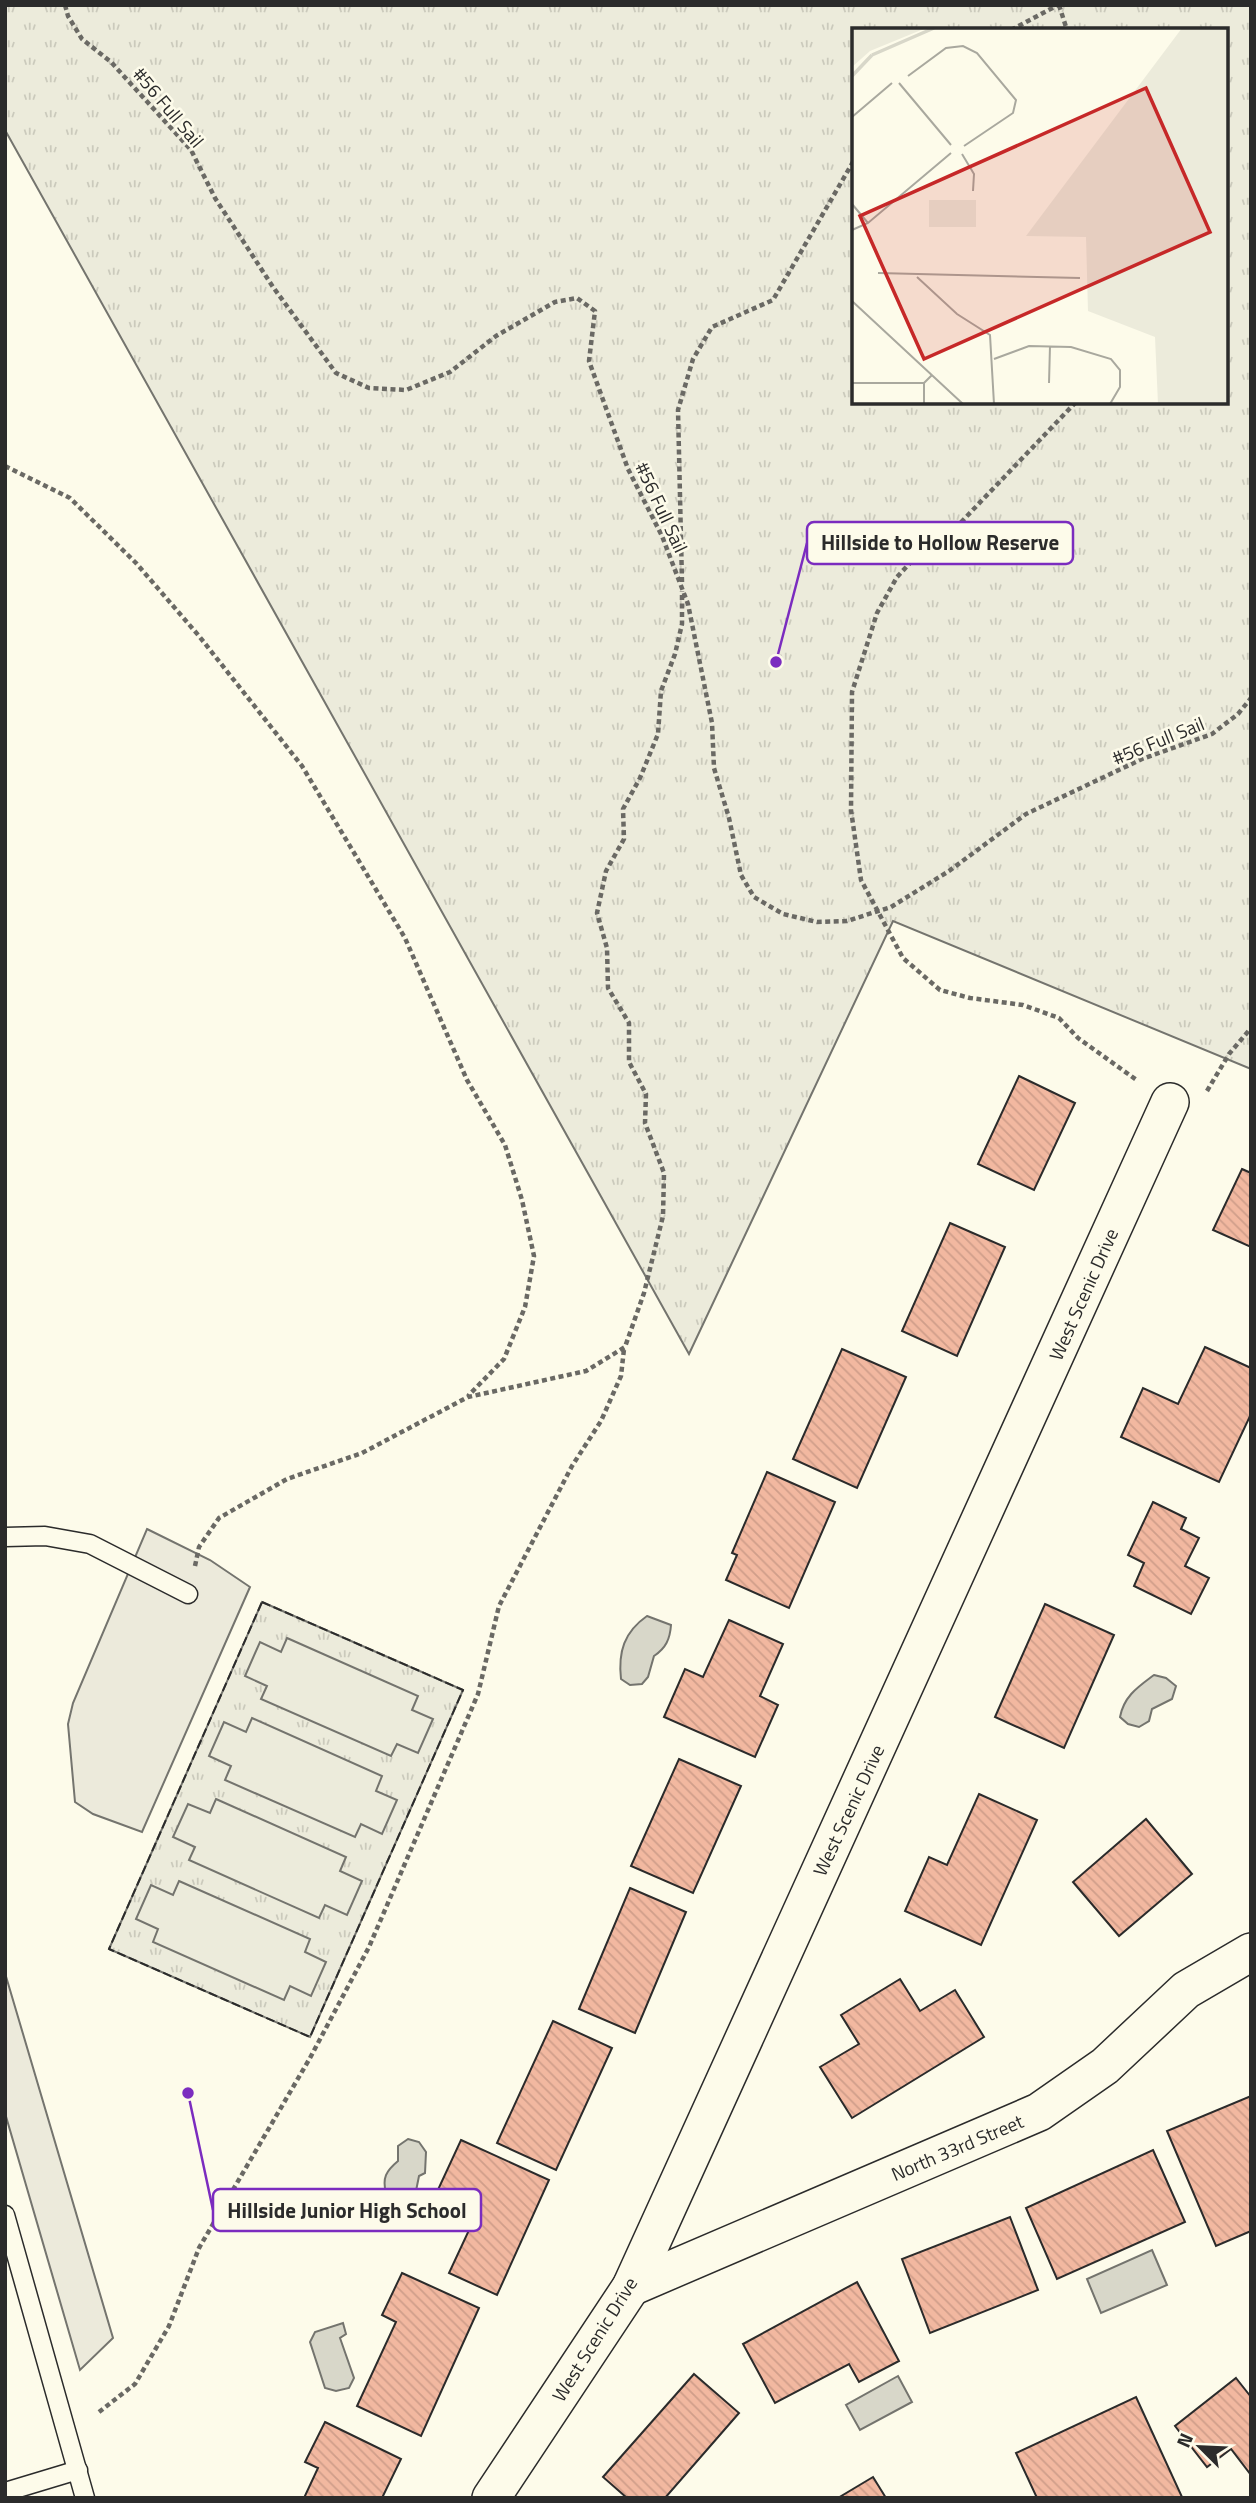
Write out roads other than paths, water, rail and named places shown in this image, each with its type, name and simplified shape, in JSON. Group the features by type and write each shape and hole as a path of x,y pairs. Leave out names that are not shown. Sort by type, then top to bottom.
{"street":[{"name":"West Scenic Drive","path":"491,2498 631,2287 1159,1100"},
{"name":"North 33rd Street","path":"631,2287 1039,2112 1105,2066 1186,1990 1251,1952"}],"lane":[{"path":"5,1537 45,1536 90,1544 188,1594"},
{"path":"5,2215 85,2498"},
{"path":"5,2492 78,2470"}],"place":[{"name":"Hillside to Hollow Reserve","path":"776,662"},
{"name":"Hillside Junior High School","path":"188,2093"}]}
